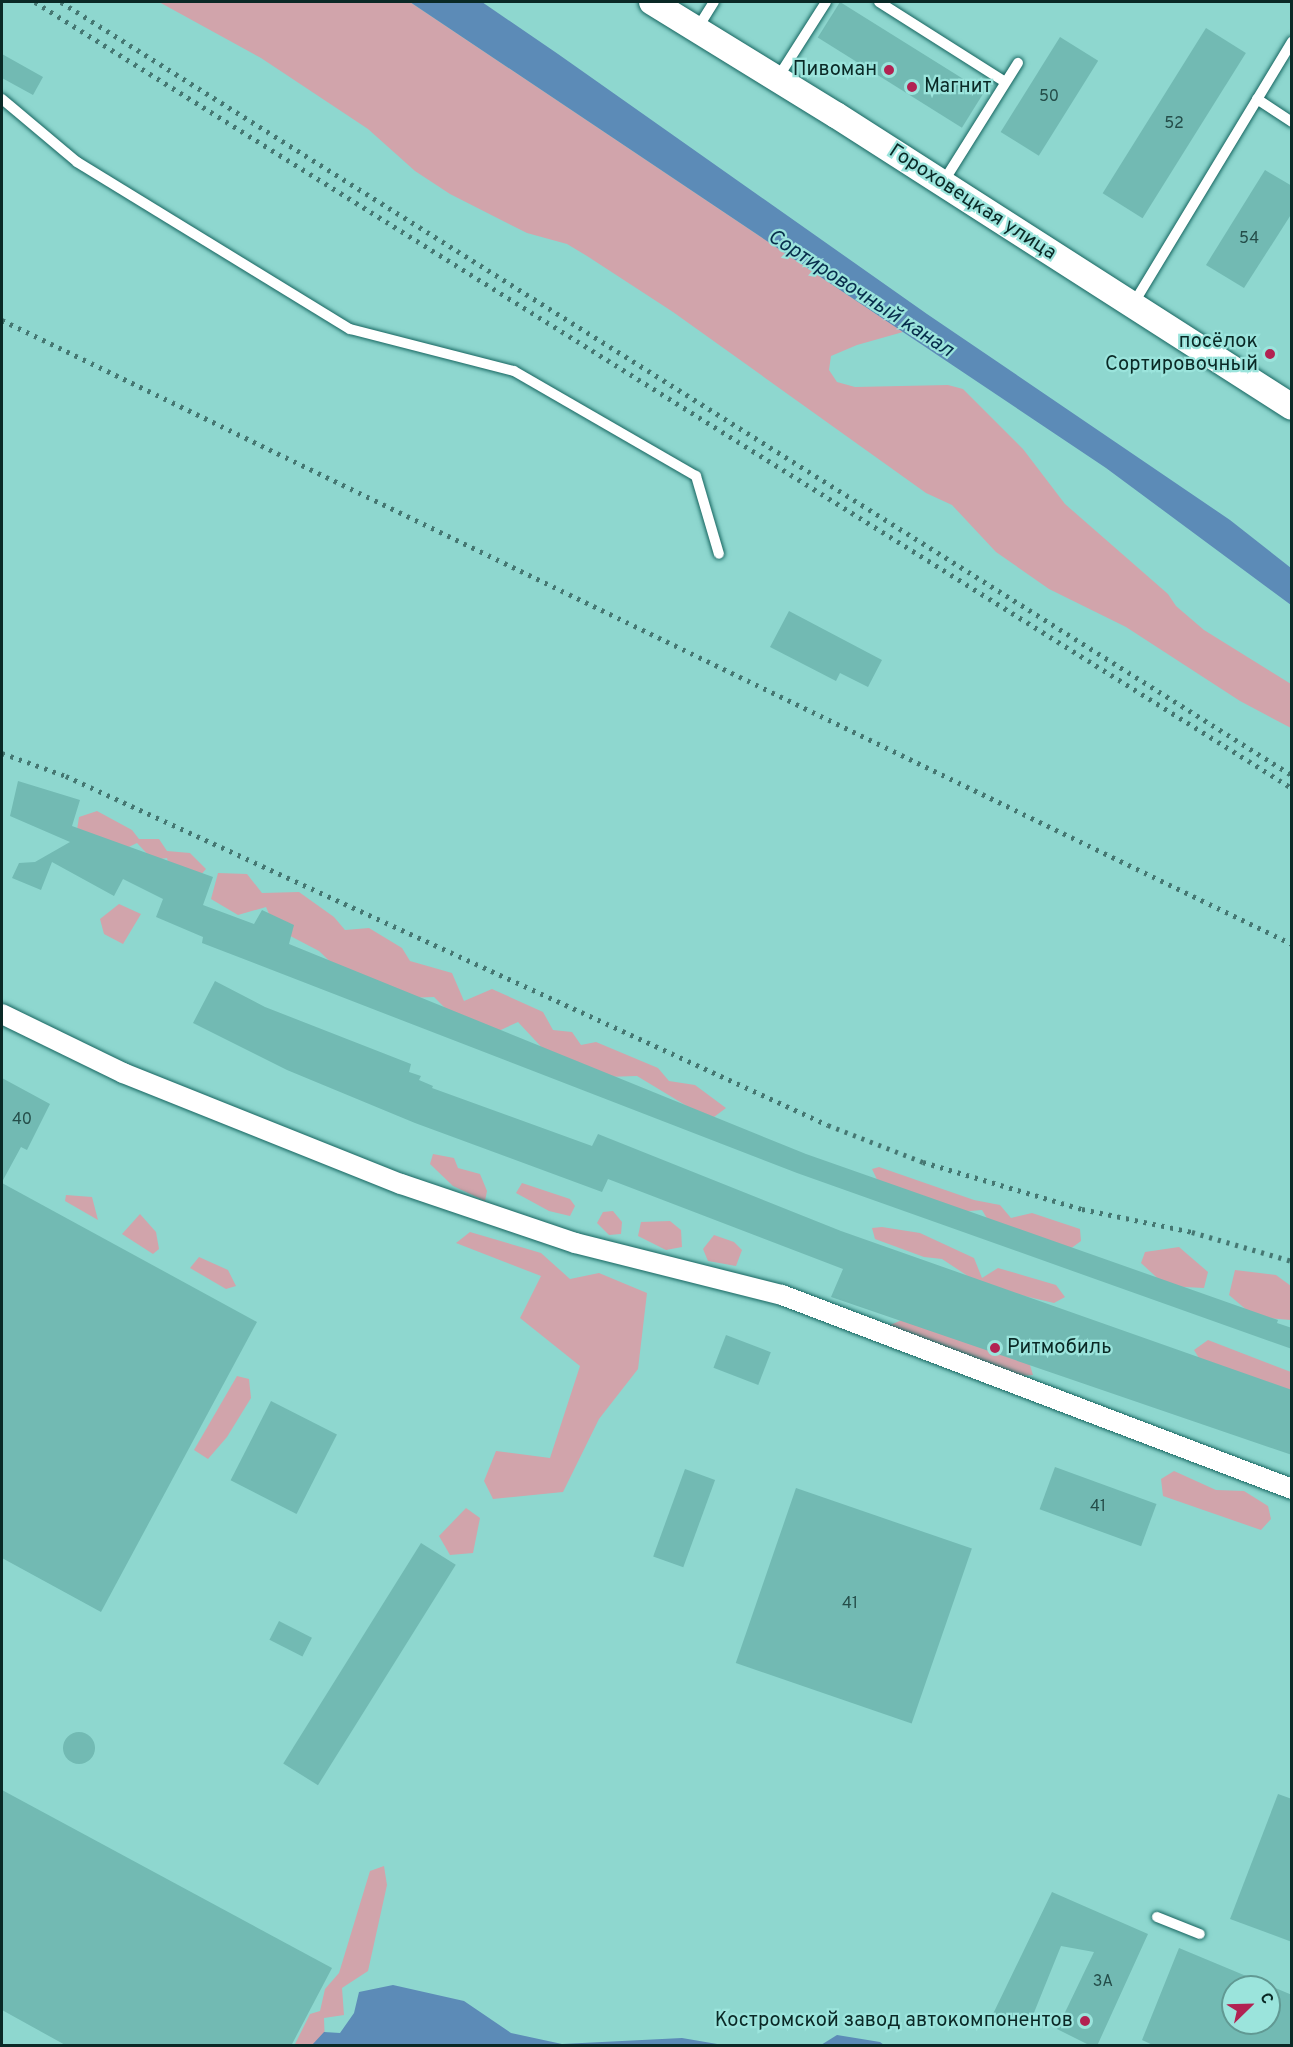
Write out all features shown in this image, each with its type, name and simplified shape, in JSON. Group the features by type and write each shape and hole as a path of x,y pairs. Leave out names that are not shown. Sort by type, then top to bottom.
{"street":[{"name":"Гороховецкая улица","path":"652,2 1292,407"},
{"path":"2,1014 123,1073 401,1184 575,1244 782,1295 1292,1489"}],"lane":[{"path":"697,29 714,2"},
{"path":"777,79 826,2"},
{"path":"879,2 1005,82"},
{"path":"1131,306 1292,42"},
{"path":"942,184 1018,63"},
{"path":"2,99 77,162 350,329 514,371 696,476 719,554"},
{"path":"1257,99 1292,122"},
{"path":"1157,1917 1200,1934"}],"shaded area":[{"path":"159,2 410,2 903,332 857,345 831,356 829,370 837,382 855,387 948,385 963,389 1023,449 1065,504 1168,594 1176,606 1204,630 1291,684 1291,728 1240,701 1126,627 1049,589 996,552 952,505 926,493 673,312 587,256 567,244 527,233 450,194 415,171 368,129 261,58"},
{"path":"97,811 132,830 139,839 159,839 167,851 190,853 206,869 188,889 174,883 167,858 153,860 137,843 116,853 77,830 79,817"},
{"path":"218,873 247,874 262,893 299,892 334,917 345,930 369,928 402,948 410,961 452,973 464,1001 492,989 543,1012 553,1030 572,1032 581,1045 596,1042 658,1068 669,1081 695,1085 726,1108 710,1120 637,1076 605,1077 547,1053 518,1022 492,1034 462,1025 434,997 404,998 343,974 319,951 275,928 266,907 238,915 211,899"},
{"path":"119,904 141,914 123,944 104,934 100,919"},
{"path":"433,1154 454,1158 458,1168 480,1174 487,1191 485,1201 453,1186 430,1164"},
{"path":"879,1167 974,1200 1000,1205 1011,1218 1032,1213 1080,1229 1081,1241 1062,1255 991,1225 982,1210 947,1213 881,1188 872,1169"},
{"path":"522,1183 570,1199 575,1206 570,1216 549,1211 516,1193"},
{"path":"66,1195 92,1197 98,1220 65,1201"},
{"path":"613,1211 622,1222 621,1234 609,1235 597,1223 603,1212"},
{"path":"140,1214 156,1232 159,1249 153,1254 122,1234"},
{"path":"670,1221 681,1230 682,1247 666,1250 638,1236 641,1222"},
{"path":"882,1227 920,1233 974,1258 982,1278 998,1268 1056,1285 1065,1297 1054,1303 983,1286 942,1259 924,1257 875,1239 872,1228"},
{"path":"470,1232 541,1253 570,1279 599,1273 647,1293 638,1369 599,1419 563,1492 493,1499 484,1481 496,1451 550,1458 580,1366 520,1318 541,1276 456,1243"},
{"path":"714,1235 734,1242 742,1250 736,1266 708,1261 703,1249"},
{"path":"1179,1247 1208,1272 1204,1288 1166,1286 1141,1263 1145,1252"},
{"path":"199,1257 228,1270 236,1286 226,1289 190,1268"},
{"path":"1235,1270 1276,1275 1291,1286 1291,1320 1255,1317 1229,1295"},
{"path":"912,1316 1028,1359 1033,1375 1021,1376 896,1335 890,1325"},
{"path":"1208,1340 1291,1372 1291,1395 1202,1363 1194,1350"},
{"path":"237,1376 249,1379 251,1398 227,1437 208,1459 194,1450"},
{"path":"1174,1471 1216,1490 1244,1491 1268,1506 1271,1519 1261,1530 1163,1496 1161,1479"},
{"path":"466,1508 480,1518 473,1553 450,1555 439,1536"},
{"path":"384,1866 387,1885 368,1971 342,1988 344,2015 324,2018 325,2045 294,2046 310,2014 320,2011 325,1989 339,1973 370,1871"}],"water":[{"name":"Сортировочный канал","path":"410,2 482,2 558,54 927,314 1230,520 1291,568 1291,605 1106,468"},
{"path":"393,1985 464,2001 511,2033 562,2044 682,2038 723,2045 312,2045 324,2032 340,2033 354,2013 359,1992"},
{"path":"837,2035 880,2042 884,2045 821,2045"}],"building":[{"path":"840,2 984,92 962,128 818,38"},
{"path":"1206,28 1246,53 1143,218 1103,193"},
{"path":"1060,37 1098,61 1039,156 1001,132"},
{"path":"2,54 43,77 33,95 2,78"},
{"path":"1265,170 1292,186 1292,213 1244,288 1206,265"},
{"path":"789,611 882,660 868,687 840,673 836,681 770,647"},
{"path":"18,781 80,800 72,826 213,877 203,905 254,924 262,910 294,925 289,944 806,1154 1278,1320 1277,1323 1292,1328 1292,1349 797,1173 202,943 203,937 156,917 163,899 123,879 114,896 52,862 41,890 12,878 19,863 35,862 70,842 10,816"},
{"path":"215,981 265,1007 411,1064 409,1072 421,1076 419,1080 433,1086 432,1088 592,1146 598,1134 841,1231 1292,1390 1292,1455 831,1297 843,1269 608,1179 602,1192 415,1123 287,1070 193,1023"},
{"path":"2,1078 50,1104 27,1150 21,1147 2,1182"},
{"path":"2,1183 257,1322 101,1612 2,1558"},
{"path":"726,1335 771,1352 758,1385 713,1368"},
{"path":"271,1401 337,1435 297,1514 231,1480"},
{"path":"1055,1467 1156,1504 1141,1546 1040,1509"},
{"path":"685,1469 715,1480 683,1567 653,1556"},
{"path":"796,1488 972,1549 912,1723 736,1663"},
{"path":"421,1543 456,1565 318,1785 283,1763"},
{"path":"279,1621 312,1638 302,1657 269,1640"},
{"path":"79,1732 90,1737 95,1748 90,1759 79,1764 68,1759 63,1748 68,1737"},
{"path":"2,1790 332,1968 291,2046 67,2046 2,2010"},
{"path":"1278,1794 1292,1799 1292,1942 1230,1919"},
{"path":"1052,1892 1148,1934 1097,2046 1091,2046 1057,2029 1094,1952 1061,1946 1029,2025 992,2016"},
{"path":"1179,1948 1244,1975 1221,1975 1221,2035 1281,2035 1281,1990 1292,1995 1292,2046 1155,2046 1142,2040"}],"railway":[{"path":"35,2 1292,788"},
{"path":"61,2 1292,775"},
{"path":"2,320 1292,944"},
{"path":"2,753 66,776 828,1125 923,1162 1082,1209 1192,1232 1292,1261"}],"place":[{"name":"Пивоман","path":"889,70"},
{"name":"Магнит","path":"912,87"},
{"name":"посёлок Сортировочный","path":"1270,354"},
{"name":"Ритмобиль","path":"995,1348"},
{"name":"Костромской завод автокомпонентов","path":"1085,2021"}]}
